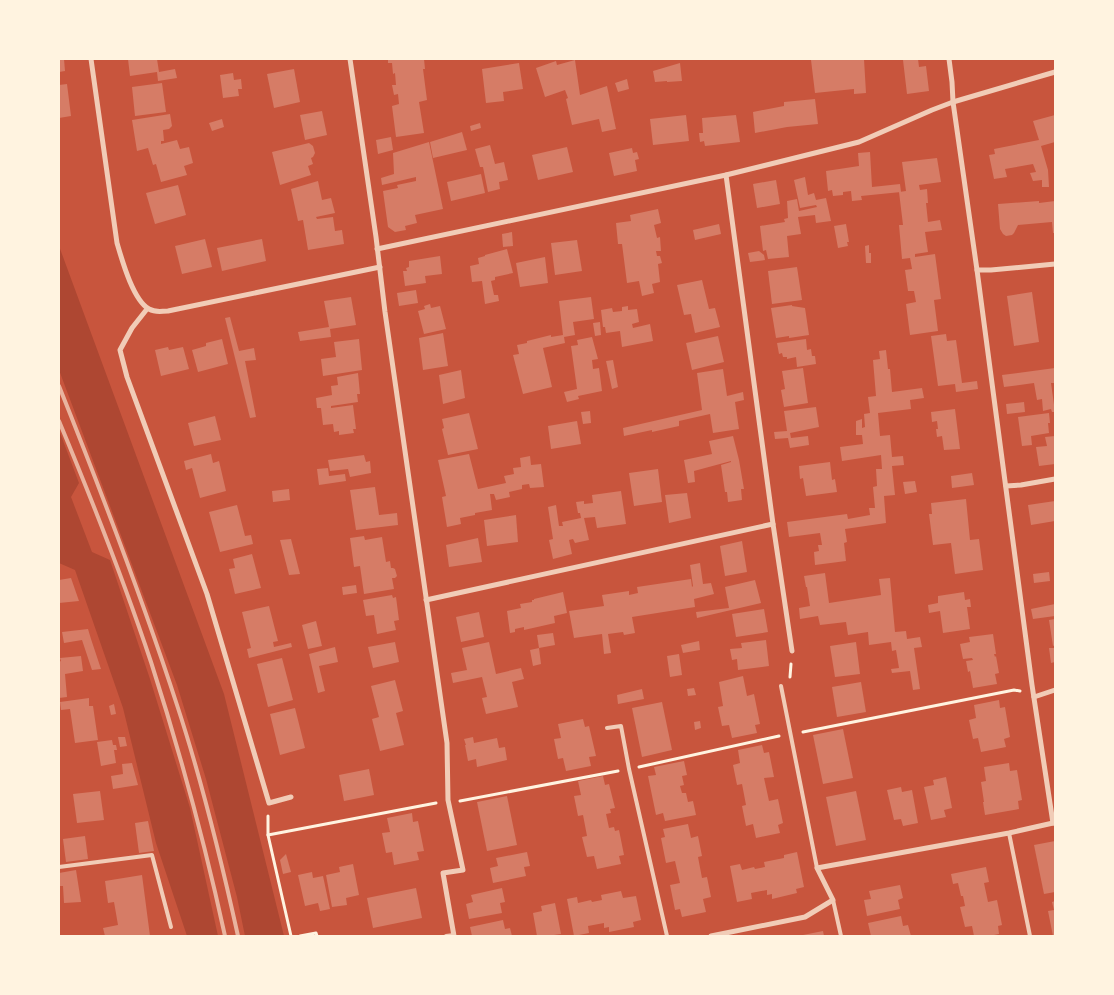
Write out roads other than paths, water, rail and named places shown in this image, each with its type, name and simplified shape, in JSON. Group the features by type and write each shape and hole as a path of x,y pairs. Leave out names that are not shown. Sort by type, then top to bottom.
{"street":[{"path":"91,59 117,243 132,287 147,308 156,312 168,311 380,267"},
{"path":"350,59 447,743 448,800 463,870 443,873 454,935"},
{"path":"711,936 805,917 833,900 818,868 1054,823 1034,697 977,270 952,102 949,59"},
{"path":"378,249 726,175 859,142 952,102 1055,72"},
{"path":"726,175 792,651"},
{"path":"977,270 1055,264"},
{"path":"147,308 132,328 120,350 127,377 207,594 268,802 291,797"},
{"path":"1006,486 1055,479"},
{"path":"426,600 773,524"},
{"path":"1034,697 1055,690"}],"lane":[{"path":"781,686 818,868"},
{"path":"607,728 621,726 667,936"},
{"path":"1008,833 1030,936"},
{"path":"59,867 152,856 172,927"},
{"path":"833,900 841,936"},
{"path":"446,936 454,935"}],"railway":[{"path":"59,386 121,544 177,705 211,820 238,936"},
{"path":"59,421 130,601 151,662 191,798 225,936"}]}
